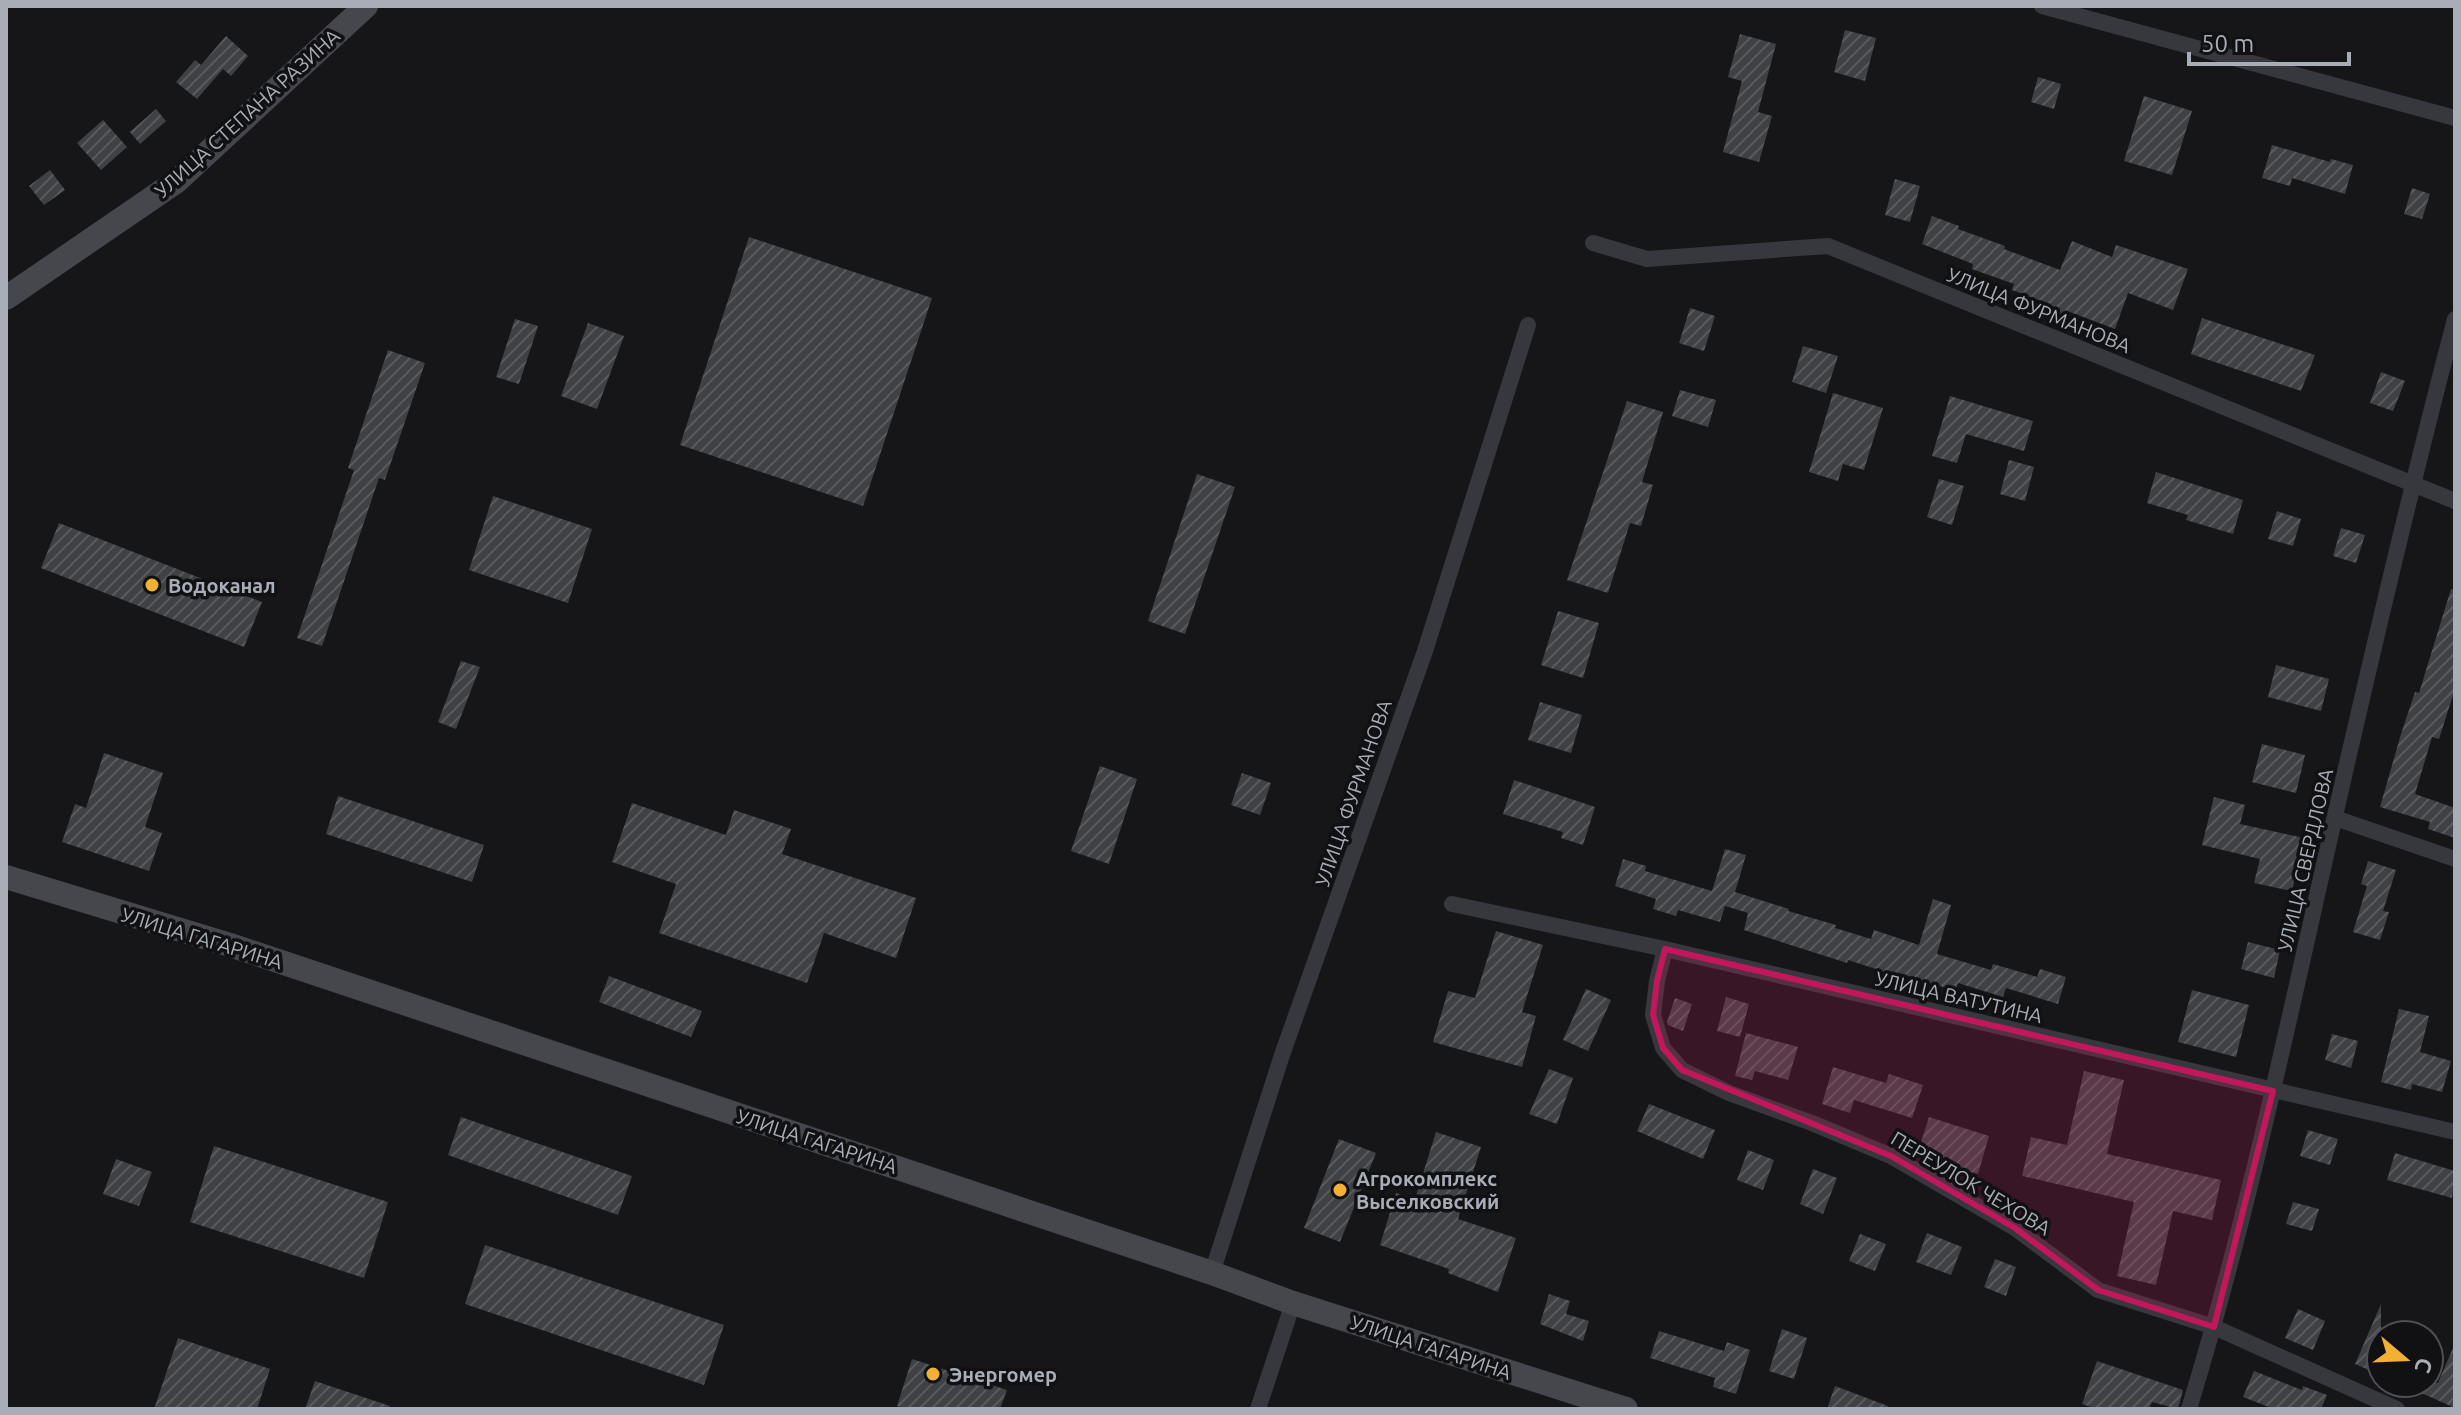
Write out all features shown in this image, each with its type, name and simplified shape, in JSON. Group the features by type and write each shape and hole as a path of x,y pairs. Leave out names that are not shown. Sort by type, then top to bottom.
{"main road":[{"name":"УЛИЦА СТЕПАНА РАЗИНА","path":"6,298 177,181 366,6"},
{"name":"УЛИЦА ГАГАРИНА","path":"6,877 230,945 1212,1273 1293,1303 1626,1409"}],"street":[{"path":"2042,6 2455,118"},
{"name":"УЛИЦА ФУРМАНОВА","path":"1593,243 1647,259 1828,246 2455,501"},
{"name":"УЛИЦА СВЕРДЛОВА","path":"2189,1409 2214,1327 2273,1091 2412,483 2455,319"},
{"name":"УЛИЦА ФУРМАНОВА","path":"1212,1273 1282,1055 1425,651 1528,325"},
{"path":"2335,818 2455,859"},
{"name":"УЛИЦА ВАТУТИНА","path":"1452,904 1665,949 2455,1132"},
{"name":"ПЕРЕУЛОК ЧЕХОВА","path":"1665,949 1653,1015 1663,1048 1682,1070 1729,1093 1891,1156 2015,1228 2098,1290 2214,1327 2397,1409"},
{"path":"1258,1409 1293,1303"}],"highlighted area":[{"path":"1665,949 2273,1091 2214,1327 2098,1290 2015,1228 1891,1156 1682,1070 1663,1048 1653,1015 1657,981"}],"building":[{"path":"1845,30 1876,38 1865,81 1834,72"},
{"path":"1740,34 1776,44 1758,112 1772,116 1759,162 1723,152 1742,81 1728,77"},
{"path":"226,36 248,56 231,76 223,69 197,99 176,82 195,60 201,65"},
{"path":"2038,77 2061,84 2054,109 2031,102"},
{"path":"2144,96 2192,111 2172,175 2124,161"},
{"path":"156,109 166,121 140,144 130,132"},
{"path":"103,120 127,147 101,170 77,143"},
{"path":"2272,145 2330,162 2331,159 2353,165 2345,194 2292,178 2290,186 2262,178"},
{"path":"50,170 65,190 44,205 29,186"},
{"path":"1895,179 1920,186 1910,222 1885,215"},
{"path":"2412,188 2430,194 2422,219 2404,214"},
{"path":"1932,216 2005,246 2004,249 2060,270 2072,241 2112,257 2116,245 2188,269 2173,310 2128,293 2115,329 2070,312 2068,319 2042,309 2044,302 2012,290 2014,284 1972,269 1973,264 1922,244"},
{"path":"749,237 932,298 863,506 680,445"},
{"path":"1690,308 1715,316 1704,351 1679,343"},
{"path":"2202,318 2315,355 2301,391 2191,354"},
{"path":"515,319 538,326 519,384 496,377"},
{"path":"588,323 624,336 597,409 561,396"},
{"path":"1803,346 1838,356 1826,393 1792,382"},
{"path":"388,350 425,363 385,480 379,478 322,646 297,638 354,470 348,468"},
{"path":"2381,372 2405,381 2393,411 2370,403"},
{"path":"1680,390 1716,400 1708,427 1672,416"},
{"path":"1833,393 1883,408 1864,470 1843,464 1838,481 1809,472"},
{"path":"1950,396 2033,421 2024,451 1966,434 1957,463 1932,456"},
{"path":"1627,401 1663,412 1642,482 1653,485 1641,526 1630,523 1608,593 1567,580"},
{"path":"2009,460 2034,467 2025,501 2000,494"},
{"path":"2156,472 2243,500 2233,534 2186,520 2188,515 2147,503"},
{"path":"1197,474 1235,487 1185,634 1148,621"},
{"path":"1939,479 1964,486 1952,525 1927,517"},
{"path":"493,496 592,529 568,603 469,570"},
{"path":"2277,511 2301,519 2293,546 2268,539"},
{"name":"Водоканал","path":"59,523 262,602 244,647 41,568"},
{"path":"2341,528 2365,535 2356,563 2333,556"},
{"path":"2451,589 2455,590 2455,689 2439,739 2432,737 2415,794 2455,808 2455,838 2428,829 2430,822 2380,807 2401,734 2415,692 2419,693"},
{"path":"1558,611 1599,623 1583,678 1541,665"},
{"path":"461,661 480,667 456,729 438,722"},
{"path":"2276,665 2329,679 2321,711 2268,697"},
{"path":"1540,702 1582,715 1571,753 1528,740"},
{"path":"2262,744 2305,755 2296,793 2252,782"},
{"path":"104,753 163,773 145,827 162,833 149,871 62,842 75,804 86,808"},
{"path":"1100,766 1137,779 1109,864 1071,851"},
{"path":"1242,773 1271,783 1260,815 1231,805"},
{"path":"1514,780 1595,807 1583,845 1561,838 1563,832 1503,814"},
{"path":"338,796 484,845 472,882 326,834"},
{"path":"2214,797 2245,805 2240,824 2304,838 2292,891 2254,883 2260,859 2202,845"},
{"path":"632,803 726,835 734,810 791,829 782,854 916,898 896,958 824,933 807,983 659,933 676,884 612,862"},
{"path":"1725,849 1746,855 1735,892 1871,939 1874,930 1919,945 1933,899 1951,905 1937,954 1991,970 1993,964 2037,977 2040,969 2066,977 2058,1004 2006,988 2003,997 1958,983 1956,991 1848,960 1847,963 1744,930 1748,913 1725,906 1720,922 1678,910 1676,916 1653,909 1656,899 1615,886 1623,859 1646,866 1645,871 1712,891"},
{"path":"2368,861 2396,870 2383,911 2389,912 2380,940 2353,932 2367,886 2361,884"},
{"path":"1496,931 1543,945 1522,1012 1536,1016 1522,1067 1433,1042 1448,991 1475,998"},
{"path":"2248,942 2280,950 2274,978 2241,969"},
{"path":"609,976 702,1011 691,1037 599,1002"},
{"path":"1586,989 1611,1000 1588,1051 1563,1040"},
{"path":"2192,990 2249,1005 2236,1057 2178,1042"},
{"path":"1726,997 1749,1004 1740,1037 1717,1031"},
{"path":"1675,998 1692,1004 1683,1031 1667,1022"},
{"path":"2399,1009 2429,1016 2420,1052 2451,1061 2442,1092 2412,1084 2411,1090 2381,1082"},
{"path":"1746,1033 1798,1047 1788,1080 1755,1071 1752,1080 1735,1076"},
{"path":"2332,1034 2358,1041 2351,1068 2325,1060"},
{"path":"1833,1067 1886,1083 1889,1074 1923,1085 1912,1118 1854,1100 1850,1113 1822,1104"},
{"path":"1549,1069 1573,1078 1557,1124 1529,1114"},
{"path":"2084,1071 2124,1080 2107,1154 2221,1180 2212,1220 2173,1211 2156,1285 2117,1276 2134,1202 2022,1176 2031,1137 2067,1145"},
{"path":"1649,1104 1715,1130 1703,1159 1637,1131"},
{"path":"461,1117 632,1176 618,1215 448,1155"},
{"path":"1929,1117 1989,1136 1978,1174 1917,1155"},
{"path":"2308,1130 2338,1139 2330,1165 2300,1156"},
{"path":"1436,1132 1481,1147 1458,1219 1516,1238 1498,1292 1448,1273 1449,1269 1380,1245 1396,1193 1415,1199"},
{"name":"Агрокомплекс Выселковский","path":"1339,1139 1376,1153 1340,1242 1304,1228"},
{"path":"214,1146 388,1202 364,1278 190,1222"},
{"path":"1748,1150 1774,1160 1763,1190 1737,1180"},
{"path":"2395,1153 2455,1171 2452,1198 2387,1180"},
{"path":"116,1159 152,1172 139,1206 103,1194"},
{"path":"1813,1169 1837,1178 1823,1214 1800,1204"},
{"path":"2293,1202 2319,1209 2312,1231 2286,1224"},
{"path":"1927,1233 1962,1247 1951,1275 1916,1262"},
{"path":"1860,1234 1886,1244 1875,1271 1849,1261"},
{"path":"485,1245 724,1325 704,1385 465,1304"},
{"path":"1995,1259 2016,1267 2006,1296 1984,1287"},
{"path":"1549,1294 1570,1301 1566,1314 1589,1321 1583,1341 1540,1324"},
{"path":"2381,1304 2381,1319 2374,1319"},
{"path":"2298,1309 2325,1321 2313,1350 2285,1338"},
{"path":"1782,1329 1807,1338 1794,1379 1769,1371"},
{"path":"1659,1331 1724,1351 1727,1342 1750,1350 1736,1394 1713,1387 1715,1378 1650,1358"},
{"path":"178,1338 270,1369 257,1409 154,1409"},
{"path":"2365,1341 2365,1368 2355,1364"},
{"path":"2455,1343 2455,1408 2435,1399 2445,1399 2445,1367"},
{"name":"Энергомер","path":"912,1359 1007,1390 1000,1409 906,1409 897,1406"},
{"path":"2097,1361 2183,1390 2178,1409 2152,1402 2149,1409 2097,1409 2082,1404"},
{"path":"2254,1371 2302,1390 2303,1386 2327,1395 2321,1409 2274,1409 2243,1397"},
{"path":"315,1381 390,1406 389,1409 305,1409"},
{"path":"1835,1386 1888,1406 1887,1409 1827,1409"}],"place":[{"name":"Водоканал","path":"152,585"},
{"name":"Агрокомплекс Выселковский","path":"1340,1190"},
{"name":"Энергомер","path":"933,1374"}]}
